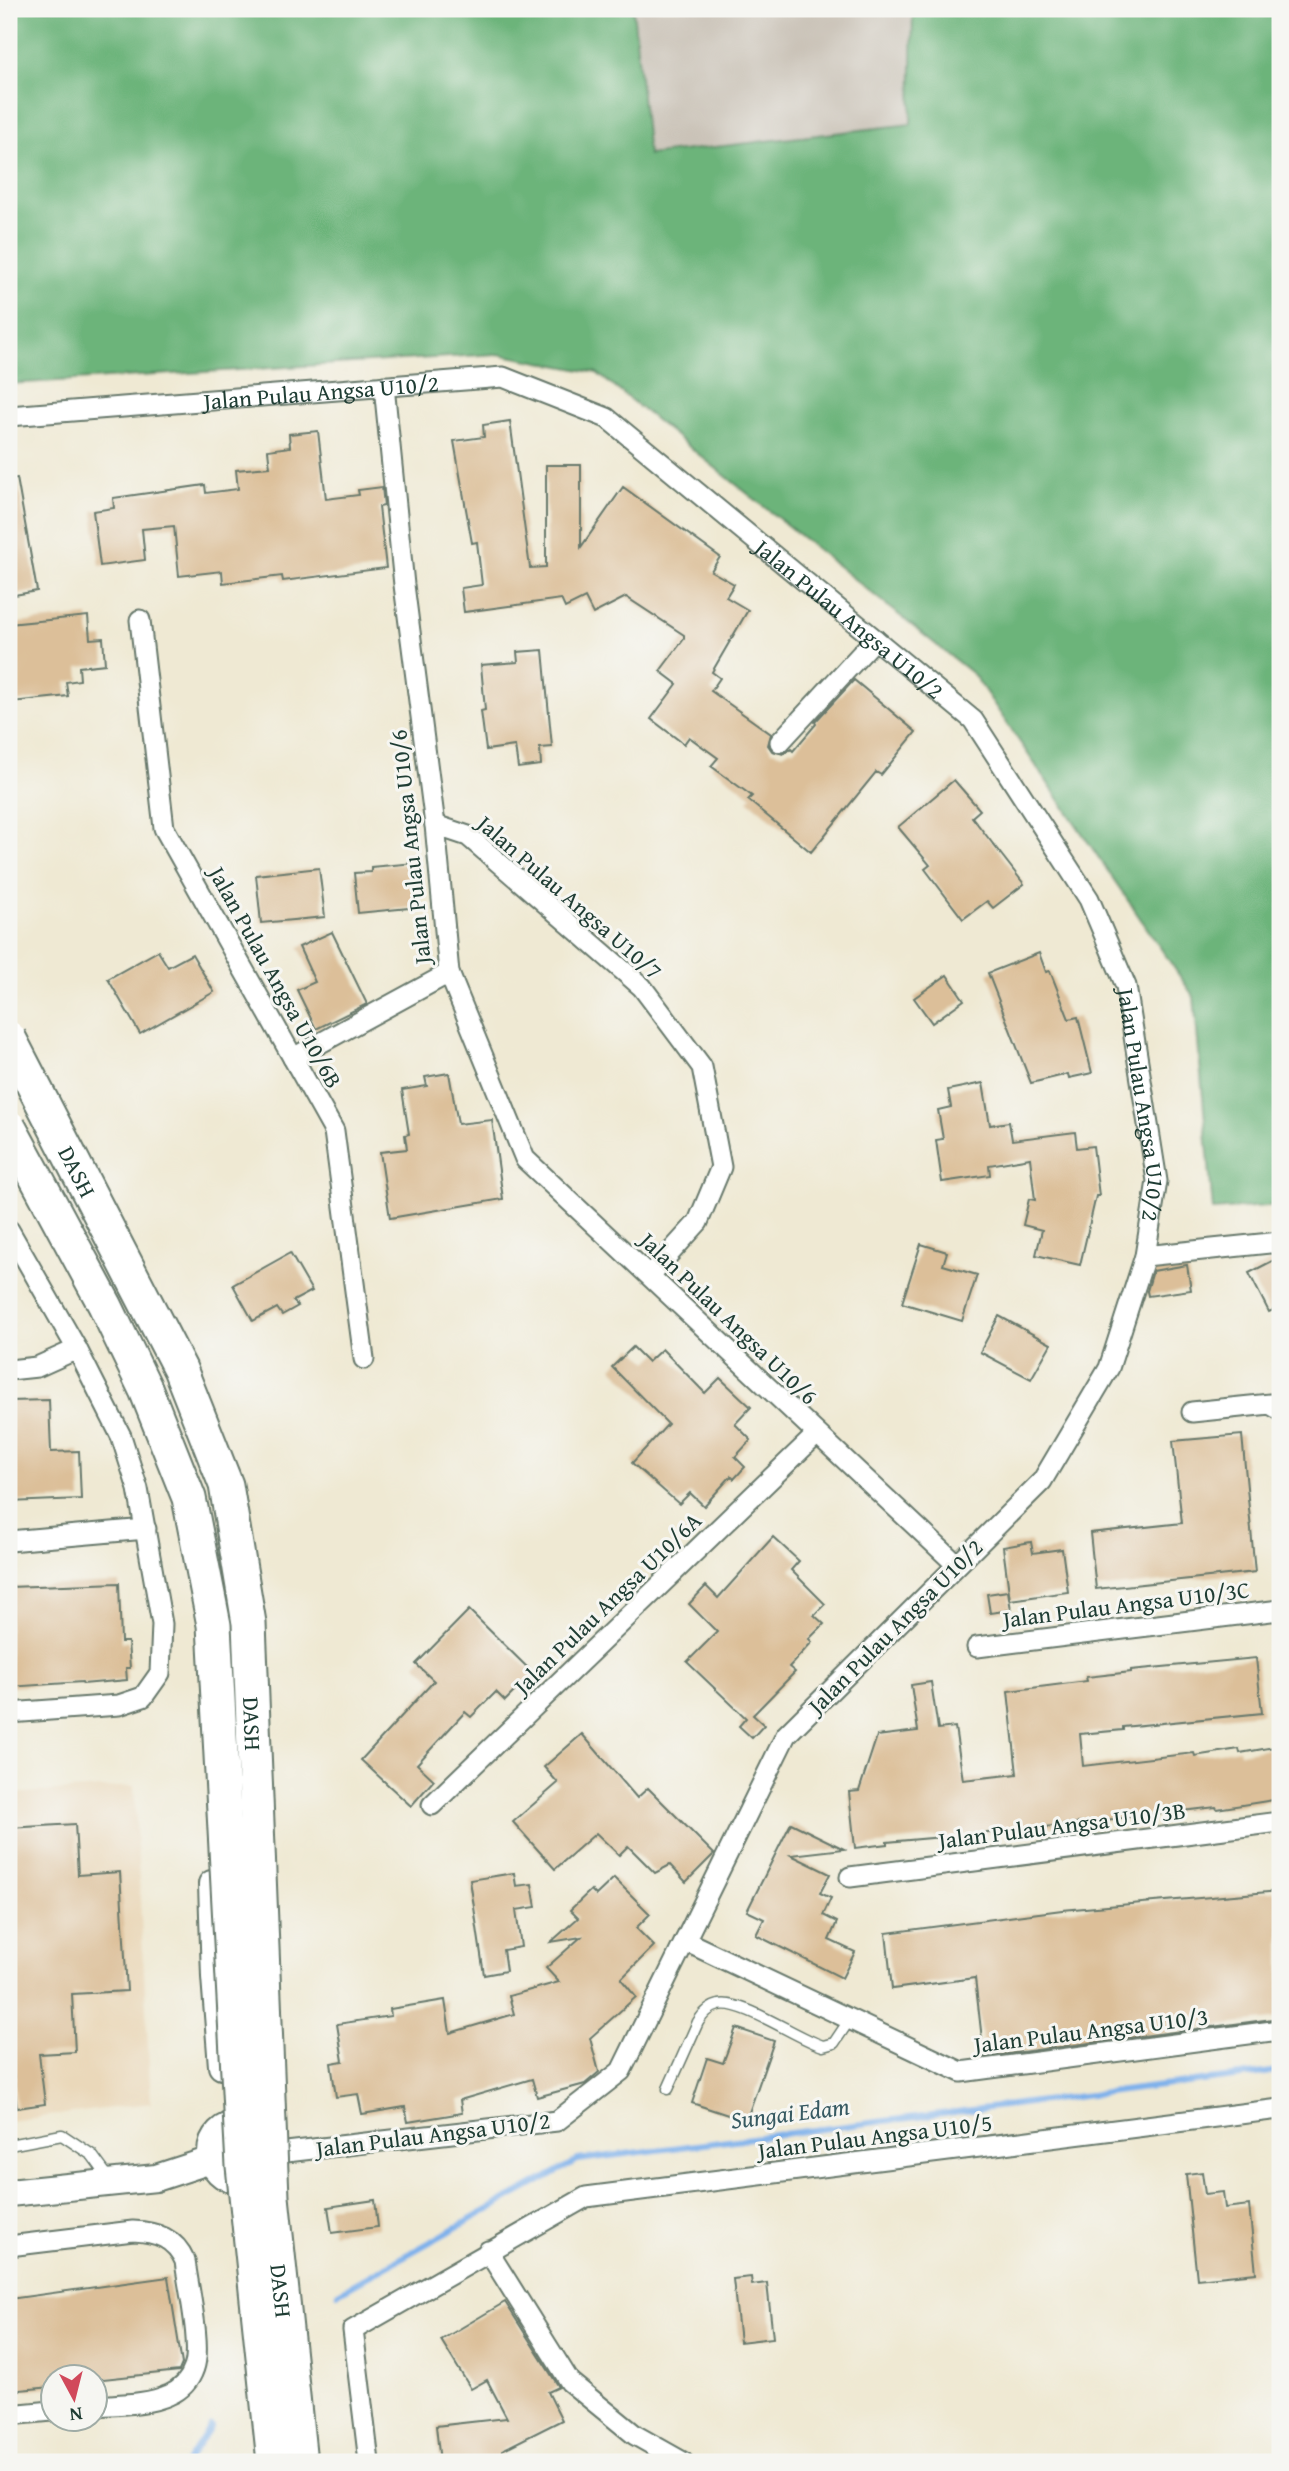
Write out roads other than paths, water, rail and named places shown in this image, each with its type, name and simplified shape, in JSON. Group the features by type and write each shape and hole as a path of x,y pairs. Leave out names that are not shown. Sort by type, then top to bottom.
{"highway":[{"name":"DASH","path":"9,1038 180,1369 226,1485 249,1623 272,2197 301,2462"},
{"name":"DASH","path":"9,1127 105,1305 146,1390 189,1498 215,1625 243,2166 274,2462"}],"street":[{"name":"Jalan Pulau Angsa U10/2","path":"9,416 503,377 607,418 973,720 1089,899 1126,986 1157,1181 1145,1256 1109,1368 1042,1481 786,1735 621,2071 557,2121 266,2162"},
{"name":"Jalan Pulau Angsa U10/6","path":"384,386 404,585 435,825 449,972 525,1159 650,1275 816,1436 956,1564"},
{"name":"Jalan Pulau Angsa U10/6B","path":"140,620 164,828 334,1131 364,1359"},
{"path":"780,742 875,639"},
{"name":"Jalan Pulau Angsa U10/7","path":"435,825 468,836 642,986 702,1068 721,1167 698,1222 650,1275"},
{"path":"293,1058 449,972"},
{"path":"9,1055 166,1358 217,1485 233,1572 249,1802 257,2130"},
{"path":"9,1156 131,1387 189,1546 206,1665 215,1977 227,2127"},
{"path":"9,1230 77,1349 121,1436 138,1489 162,1623 160,1673 143,1697 119,1705 9,1713"},
{"path":"1145,1256 1280,1242"},
{"path":"9,1370 37,1367 77,1349"},
{"path":"1192,1412 1270,1404 1280,1410"},
{"name":"Jalan Pulau Angsa U10/6A","path":"432,1805 816,1436"},
{"path":"9,1541 146,1529"},
{"name":"Jalan Pulau Angsa U10/3C","path":"977,1647 1280,1610"},
{"name":"Jalan Pulau Angsa U10/3B","path":"850,1877 1280,1822"},
{"name":"Jalan Pulau Angsa U10/3","path":"685,1941 961,2072 1280,2030"},
{"name":"Jalan Pulau Angsa U10/5","path":"369,2462 352,2330 586,2197 1280,2109"},
{"path":"266,2162 250,2179 234,2181 220,2174 211,2160 211,2144 220,2130 235,2123 253,2126 265,2137 273,2264 301,2462"},
{"path":"9,2193 156,2178 211,2160"},
{"path":"234,2181 262,2462"},
{"path":"9,2246 150,2231 167,2238 180,2249 185,2261 197,2350 195,2367 186,2383 171,2395 155,2400 108,2405"},
{"path":"488,2251 570,2382 635,2435 683,2462"},
{"path":"9,2415 38,2412"}],"lane":[{"path":"668,2089 698,2022 703,2014 720,2004 738,2007 824,2046 834,2043 850,2019"},
{"path":"9,2145 62,2135 92,2155 111,2182"}],"waterway":[{"name":"Sungai Edam","path":"338,2293 578,2160 1280,2071"},
{"name":"Sungai Edam","path":"187,2462 211,2426"}]}
